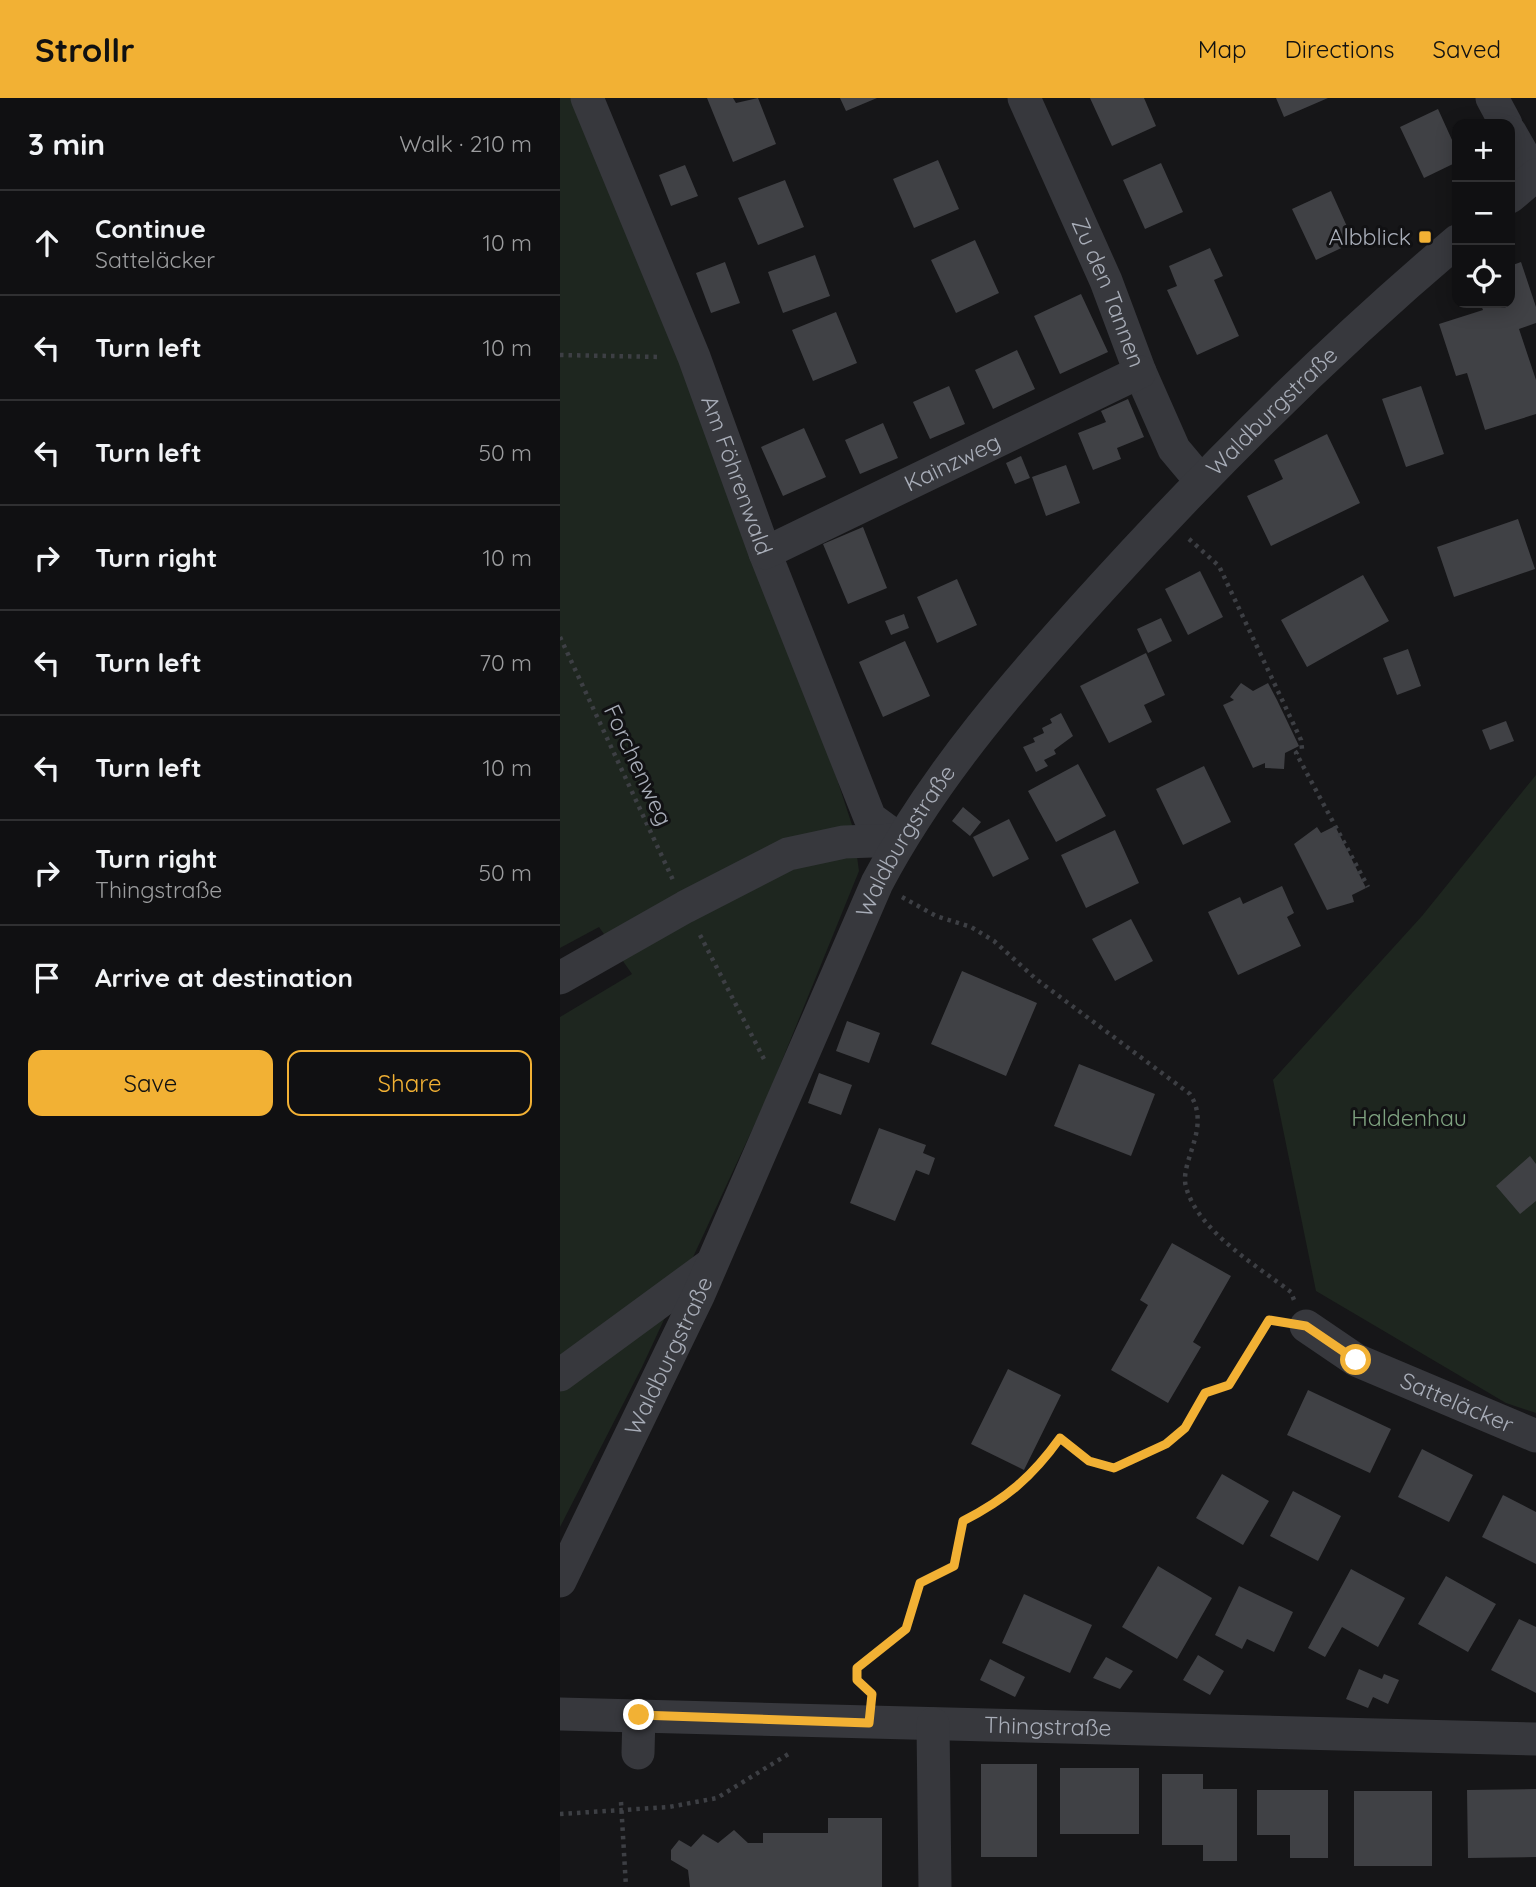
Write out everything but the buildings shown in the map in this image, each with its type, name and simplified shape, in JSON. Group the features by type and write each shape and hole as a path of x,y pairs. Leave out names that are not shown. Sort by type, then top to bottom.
{"street":[{"name":"Am Föhrenwald","path":"587,98 694,357 765,553 870,818 900,840"},
{"name":"Zu den Tannen","path":"1024,98 1106,281 1140,372 1174,449 1200,480"},
{"path":"1492,98 1503,119"},
{"path":"1515,141 1535,176 1515,193"},
{"name":"Waldburgstraße","path":"560,1581 712,1264 877,883 900,840 966,746 1041,654 1200,480 1370,317 1452,245"},
{"name":"Kainzweg","path":"765,553 1140,372"},
{"path":"560,978 685,907 788,854 844,842 900,840"},
{"path":"560,1375 712,1264"},
{"name":"Satteläcker","path":"1306,1326 1356,1360 1536,1436"},
{"name":"Thingstraße","path":"560,1714 1536,1739"},
{"path":"638,1753 639,1715"},
{"path":"933,1724 935,1887"}],"path":[{"path":"560,355 694,357"},
{"path":"1166,517 1219,566 1301,740 1302,749 1296,753 1368,887"},
{"name":"Forchenweg","path":"560,637 685,907 785,1099"},
{"path":"877,883 936,915 971,927 994,941 1036,979 1190,1094 1197,1106 1197,1130 1185,1186 1198,1210 1218,1236 1291,1293 1306,1326"},
{"path":"869,1723 872,1694 857,1680 857,1668 906,1629 920,1583 954,1566 963,1521 1012,1493 1041,1464 1060,1438 1089,1461 1114,1468 1166,1444 1185,1428 1205,1393 1229,1385 1269,1320 1306,1326"},
{"path":"560,1814 621,1811 717,1798 793,1751 794,1720"},
{"path":"621,1801 626,1887"}],"green space":[{"path":"560,98 587,98 836,776 853,828 859,871 766,1100 642,1367 560,1527 560,1017 632,974 599,927 560,948"},
{"name":"Haldenhau","path":"1536,775 1536,1413 1506,1403 1316,1291 1273,1080 1422,916"}],"place":[{"name":"Albblick","path":"1425,237"}],"route":[{"path":"639,1715 869,1723 872,1694 857,1680 857,1668 906,1629 920,1583 954,1566 963,1521 1012,1493 1041,1464 1060,1438 1089,1461 1114,1468 1166,1444 1185,1428 1205,1393 1229,1385 1269,1320 1306,1326 1356,1360"}]}
